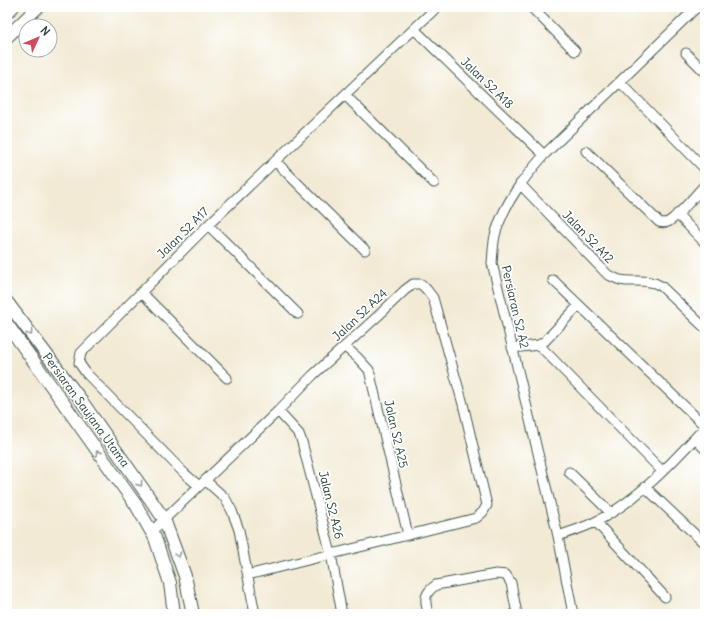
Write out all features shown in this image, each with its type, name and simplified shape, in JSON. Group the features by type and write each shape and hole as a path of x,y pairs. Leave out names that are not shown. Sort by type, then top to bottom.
{"main road":[{"path":"7,12 12,7"},
{"path":"7,37 38,7"},
{"name":"Persiaran Saujana Utama","path":"7,302 78,396 164,519 185,576 193,614"},
{"name":"Persiaran Saujana Utama","path":"7,324 152,531 170,583 174,614"}],"street":[{"name":"Jalan S2 A17","path":"202,483 185,474 91,378 79,363 81,353 208,225 437,7"},
{"path":"531,7 575,51"},
{"name":"Persiaran S2 A2","path":"572,614 558,536 492,263 496,232 510,199 520,184 544,155 697,7"},
{"name":"Jalan S2 A18","path":"414,29 544,155"},
{"path":"686,54 705,72"},
{"path":"620,82 705,169"},
{"path":"345,95 434,183"},
{"path":"586,151 658,222 667,222 677,214 705,185"},
{"path":"275,161 365,250"},
{"name":"Jalan S2 A12","path":"520,184 608,275 620,280 655,282 662,286 705,328"},
{"path":"677,214 705,243"},
{"path":"208,225 298,314"},
{"path":"553,280 705,427 645,487 610,513 596,522 558,536"},
{"name":"Jalan S2 A24","path":"152,531 278,411 313,375 405,290 413,284 421,284 433,298 463,404 487,505 483,512 476,518 408,535"},
{"path":"141,292 227,378"},
{"path":"512,348 539,345 545,341 579,305"},
{"path":"539,345 662,471"},
{"name":"Jalan S2 A25","path":"345,347 369,370 408,535"},
{"name":"Jalan S2 A26","path":"278,411 299,434 302,442 331,554 342,614"},
{"path":"695,438 705,449"},
{"path":"569,472 610,513"},
{"path":"202,483 225,498 232,511 239,530 255,614"},
{"path":"645,487 705,544"},
{"path":"596,522 665,596"},
{"path":"248,575 408,535"},
{"path":"428,614 425,601 428,591 436,585 496,574 506,575 511,583 517,614"}]}
